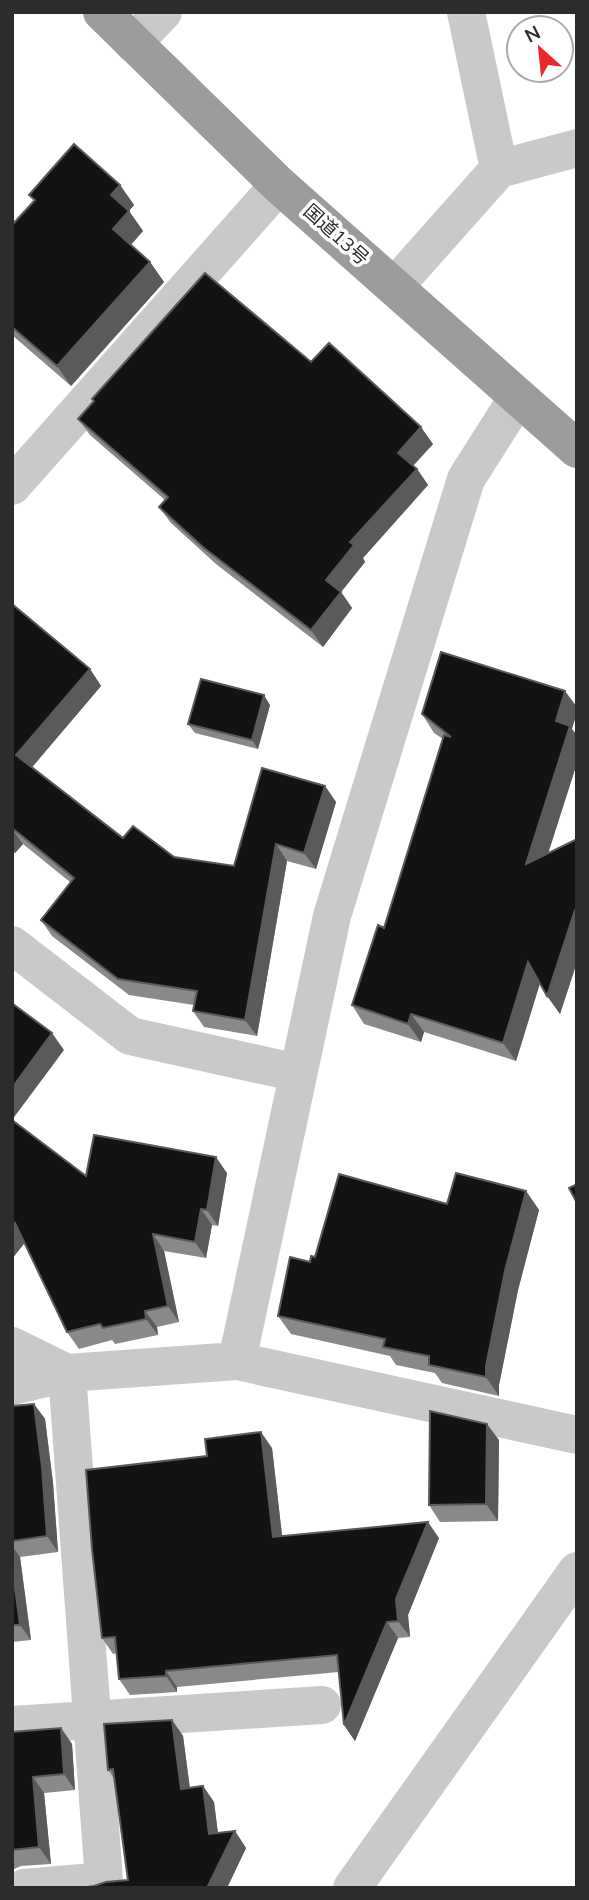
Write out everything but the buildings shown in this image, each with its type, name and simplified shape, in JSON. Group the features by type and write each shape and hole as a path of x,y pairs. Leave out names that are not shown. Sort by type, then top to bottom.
{"highway":[{"name":"国道13号","path":"102,12 279,185 577,449"}],"street":[{"path":"134,43 163,12"},
{"path":"466,12 499,169"},
{"path":"394,287 499,169 577,148"},
{"path":"12,486 279,185"},
{"path":"237,1361 332,916 466,479 518,397"},
{"path":"12,945 130,1036 298,1073"},
{"path":"12,1346 67,1374"},
{"path":"12,1386 67,1374 237,1361 577,1435"},
{"path":"24,1888 104,1881 67,1374"},
{"path":"352,1888 577,1571"},
{"path":"12,1725 322,1705"}]}
